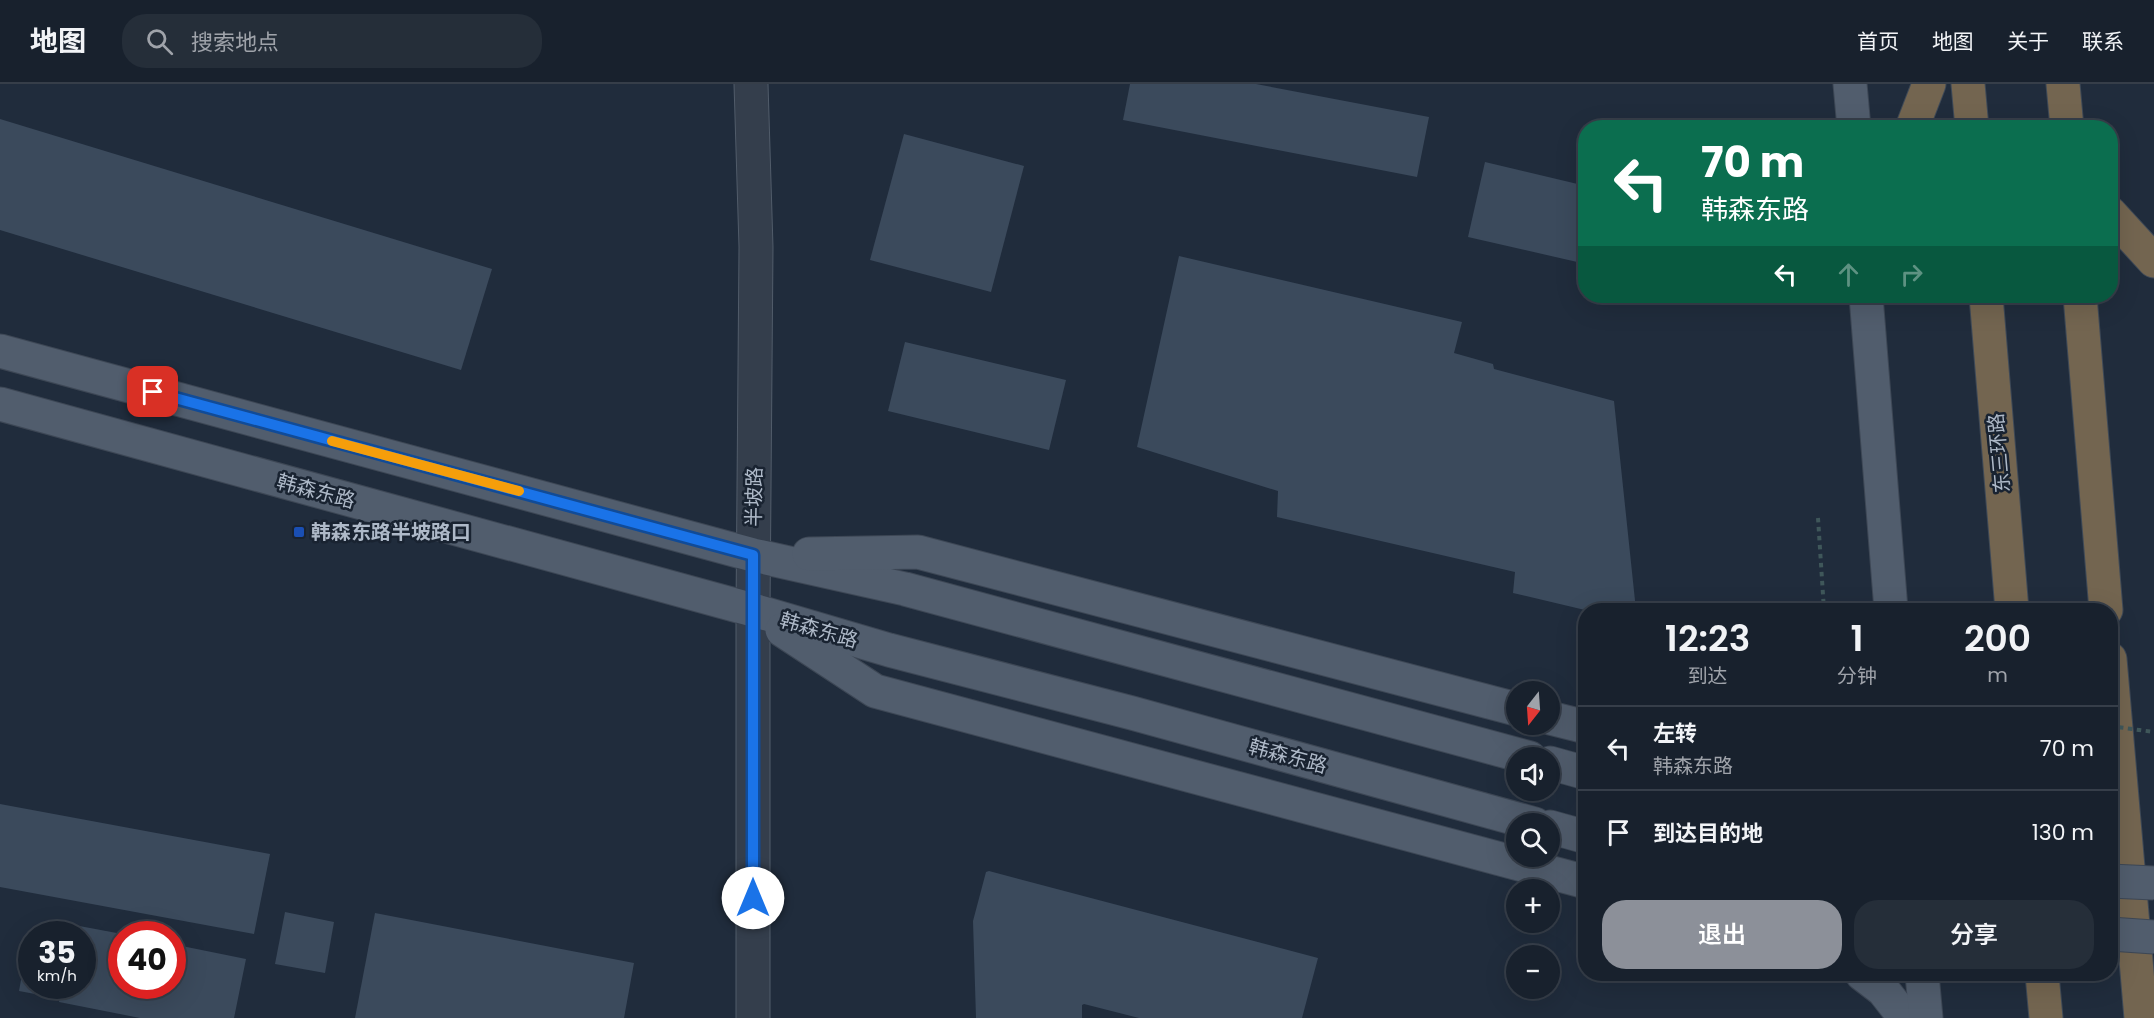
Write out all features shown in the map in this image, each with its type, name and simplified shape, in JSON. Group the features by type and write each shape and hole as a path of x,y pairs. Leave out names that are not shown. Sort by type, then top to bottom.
{"highway":[{"path":"1915,120 1929,84"},
{"path":"1968,84 1971,120"},
{"path":"2063,84 2066,120"},
{"path":"2118,222 2154,261"},
{"name":"东三环路","path":"1987,303 2011,603"},
{"path":"2081,303 2105,603"},
{"path":"2118,752 2141,1018"},
{"path":"2043,981 2046,1018"}],"main road":[{"path":"1850,84 1853,120"},
{"path":"1867,303 1890,603"},
{"path":"0,351 753,555 905,589 1506,752"},
{"name":"韩森东路","path":"0,404 753,610 889,651 1132,713 1506,816"},
{"path":"753,555 918,552 1506,706"},
{"path":"753,610 875,691 1578,880"},
{"path":"1560,720 1578,725"},
{"path":"1560,766 1578,770"},
{"path":"1560,830 1578,835"},
{"path":"2118,881 2154,883"},
{"path":"2118,935 2154,937"},
{"path":"1871,981 1882,990 1905,1018"},
{"path":"1923,981 1926,1018"}],"street":[{"name":"半坡路","path":"752,84 756,247 753,555 753,1018"}],"path":[{"path":"1818,518 1824,603"},
{"path":"2118,727 2154,732"}],"building":[{"path":"1130,84 1256,84 1429,117 1417,177 1123,120"},
{"path":"0,119 492,269 461,370 0,230"},
{"path":"904,134 1024,166 991,292 870,260"},
{"path":"1485,162 1578,184 1578,262 1468,237"},
{"path":"1179,256 1462,322 1454,353 1493,364 1494,369 1614,401 1635,603 1578,603 1578,608 1513,593 1515,572 1277,517 1278,491 1137,447"},
{"path":"905,342 1066,380 1049,450 888,411"},
{"path":"0,804 270,854 254,934 0,887"},
{"path":"986,872 1318,958 1302,1018 1139,1018 1084,1004 1082,1005 1082,1018 976,1018 973,921"},
{"path":"285,912 334,922 325,973 275,964"},
{"path":"375,913 634,963 624,1018 355,1018"},
{"path":"96,929 108,931 108,999 186,999 186,947 246,959 234,1018 140,1018 59,1002 60,999 96,999"}],"slow traffic":[{"path":"332,441 519,491"}],"place":[{"name":"韩森东路半坡路口","path":"299,532"}],"route":[{"path":"153,392 753,555 753,898"}]}
